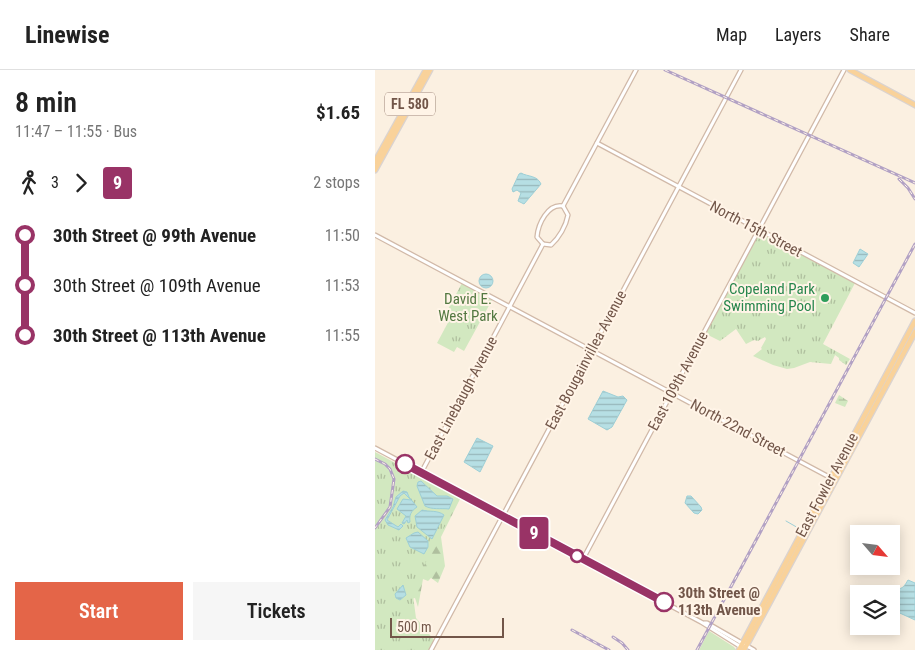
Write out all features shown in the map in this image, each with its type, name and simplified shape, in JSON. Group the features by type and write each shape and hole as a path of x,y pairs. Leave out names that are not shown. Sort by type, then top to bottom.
{"main road":[{"name":"FL 580","path":"375,170 428,70"},
{"name":"FL 580","path":"375,163 428,70"},
{"path":"850,70 915,103"},
{"path":"856,70 869,79"},
{"path":"396,131 402,118 401,115"},
{"name":"East Fowler Avenue","path":"742,647 793,560 833,479 877,398 889,380 903,342 915,321"},
{"name":"East Fowler Avenue","path":"749,637 799,538 872,412 887,374 915,332"},
{"path":"793,560 792,557 799,538"}],"street":[{"path":"563,206 636,70"},
{"name":"East Bougainvillea Avenue","path":"431,650 741,70"},
{"name":"East 109th Avenue","path":"583,559 844,70"},
{"name":"North 15th Street","path":"597,143 915,313"},
{"path":"555,205 563,206 569,215 563,230 557,240 551,245 543,244 537,237 537,231 549,210 555,205"},
{"name":"North 22nd Street","path":"375,235 833,479"},
{"name":"East Linebaugh Avenue","path":"421,473 543,244"},
{"path":"375,448 703,623 734,643 754,650"},
{"path":"703,623 707,623 742,647"},
{"path":"742,647 749,637"},
{"path":"749,637 754,650"}],"green space":[{"path":"759,232 855,283 823,344 850,359 846,365 835,355 831,364 810,362 787,369 753,356 762,349 765,337 746,344 736,329 720,341 704,333"},
{"name":"David E. West Park","path":"462,283 492,300 464,351 457,347 454,352 437,343 451,317 446,313"},
{"path":"839,395 848,401 845,407 835,403"},
{"path":"375,452 460,498 412,588 416,618 434,640 429,650 375,650"},
{"path":"458,497 460,499 441,537 445,566 438,583 431,578 428,581 423,579 418,607 415,598 411,599 408,590"},
{"path":"709,631 734,647 736,650 699,650"}],"water":[{"path":"521,173 535,178 541,184 524,204 518,201 521,193 517,190 513,192 512,189"},
{"path":"860,249 868,254 859,267 853,263"},
{"path":"486,274 491,276 493,281 491,286 486,288 481,286 479,281 481,276"},
{"path":"603,391 618,397 623,396 627,400 612,427 607,430 588,419"},
{"path":"477,438 493,446 480,472 464,462"},
{"path":"421,481 437,496 447,496 453,499 449,509 425,506 417,486 418,482"},
{"path":"403,491 407,492 417,507 411,513 410,522 408,523 407,520 404,524 402,523 406,516 397,509 403,499 411,500 404,493 400,496 387,520 398,527 401,524 403,526 399,530 388,525 385,520 393,507 396,497"},
{"path":"687,496 691,496 701,507 702,510 698,514 694,513 685,503"},
{"path":"422,510 442,513 444,515 432,539 417,527 415,516"},
{"path":"418,532 428,541 428,547 424,554 410,547 406,538"},
{"path":"908,580 915,583 915,620 900,613 900,588"},
{"path":"403,585 406,595 400,600 396,598 395,594"}],"waterway":[{"path":"786,521 800,529"}],"railway":[{"path":"665,70 915,183"},
{"path":"899,179 915,199"},
{"path":"697,650 915,244"},
{"path":"375,459 390,469 394,479 390,507 375,528"},
{"path":"572,630 609,650"},
{"path":"613,637 628,650"}],"bus line":[{"name":"9","path":"405,464 664,602"}],"place":[{"name":"Copeland Park Swimming Pool","path":"825,298"},
{"name":"30th Street @ 113th Avenue","path":"664,602"}]}
